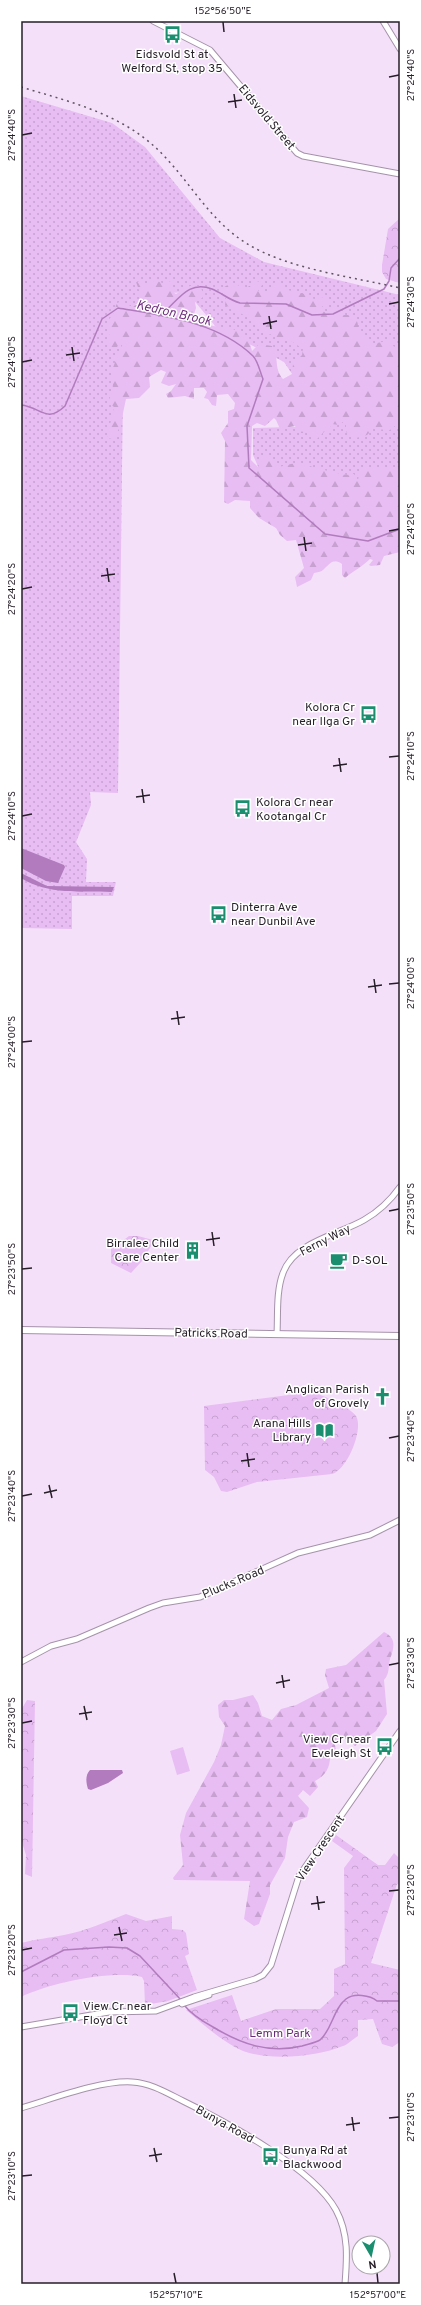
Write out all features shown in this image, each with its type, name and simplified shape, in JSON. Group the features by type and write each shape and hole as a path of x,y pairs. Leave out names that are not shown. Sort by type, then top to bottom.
{"main road":[{"name":"Patricks Road","path":"21,1330 400,1336"}],"street":[{"name":"Eidsvold Street","path":"153,21 210,50 297,153 303,156 400,174"},
{"path":"383,21 400,49"},
{"name":"Ferny Way","path":"277,1334 281,1280 292,1259 306,1248 363,1220 379,1210 400,1187"},
{"name":"Plucks Road","path":"21,1662 51,1646 77,1639 163,1603 200,1597 298,1553 370,1535 400,1520"},
{"name":"View Crescent","path":"21,2027 109,2012 156,2011 254,1979 268,1970 299,1876 400,1731"},
{"name":"Bunya Road","path":"21,2108 109,2084 134,2082 158,2089 234,2127 311,2181 323,2191 336,2209 346,2241 345,2284"}],"green space":[{"path":"21,96 112,123 145,147 220,238 264,262 400,295 400,503 265,483 253,455 253,428 327,426 284,362 216,327 187,292 155,294 124,311 118,793 90,792 91,805 76,842 87,859 86,882 116,882 113,896 72,896 72,929 21,928"},
{"path":"400,218 400,283 386,279 382,272 382,265 388,229"},
{"path":"280,279 283,289 305,294 314,299 322,297 328,300 328,303 320,308 321,311 325,312 336,307 342,315 353,315 357,320 359,331 372,344 392,340 393,346 400,349 400,422 390,430 373,429 367,435 356,438 346,432 346,422 344,421 339,425 332,424 329,430 324,432 316,440 310,433 299,433 295,426 280,429 274,418 265,426 257,423 252,426 251,460 258,467 264,455 279,467 299,462 315,468 346,475 354,474 358,482 359,472 362,469 369,467 388,469 400,466 400,552 384,556 380,565 369,565 373,560 370,559 345,578 342,575 342,564 336,561 329,564 322,571 314,573 311,580 297,587 295,577 304,568 296,540 287,541 280,535 276,528 259,518 250,508 250,501 235,500 228,504 224,502 225,441 221,433 228,423 228,411 234,409 235,403 228,394 217,395 216,406 212,405 208,399 204,398 207,392 204,388 194,388 194,399 185,396 168,398 166,394 171,391 176,384 169,386 161,383 166,372 161,370 149,377 150,387 139,398 126,399 120,427 113,439 107,438 114,407 108,402 113,391 112,370 123,343 120,343 114,351 108,346 110,337 106,324 119,302 131,306 142,304 143,301 136,282 141,281 148,285 155,280 162,283 171,281 173,285 171,291 176,294 190,286 200,286 204,295 195,302 196,308 193,317 213,326 231,328 244,335 249,340 252,351 259,344 272,346 276,354 278,371 283,379 292,374 293,364 302,355 303,349 291,341 280,341 273,334 265,335 255,321 225,305 226,299 221,289 231,283 246,288 258,281 262,285 258,291 266,292 272,288 276,280"},
{"path":"129,1236 138,1236 153,1240 153,1243 142,1261 131,1273 111,1263 111,1241 125,1239"},
{"path":"312,1392 342,1405 356,1416 358,1422 358,1430 353,1448 338,1471 332,1474 257,1482 227,1492 221,1491 214,1477 205,1470 204,1406"},
{"path":"384,1632 393,1640 393,1651 388,1672 384,1680 387,1714 376,1731 355,1746 343,1737 334,1742 336,1749 326,1752 330,1757 328,1768 322,1777 315,1781 318,1787 310,1796 303,1790 298,1796 309,1808 307,1817 294,1822 288,1837 285,1858 270,1885 270,1894 259,1924 254,1926 244,1919 250,1881 174,1880 173,1878 183,1865 180,1835 186,1813 214,1762 221,1745 225,1726 219,1717 218,1705 224,1700 233,1700 253,1695 258,1703 262,1716 272,1720 281,1709 296,1705 329,1688 325,1675 326,1669 346,1665"},
{"path":"27,1700 35,1701 32,1877 25,1874 26,1855 21,1839 21,1710"},
{"path":"183,1747 190,1771 177,1775 170,1751"},
{"name":"Lemm Park","path":"336,1835 378,1865 385,1865 394,1853 398,1857 400,1885 397,1884 371,1963 400,1970 400,2042 392,2047 382,2044 373,2019 358,2020 358,2036 345,2045 320,2053 280,2057 266,2056 243,2051 220,2038 186,2010 232,1995 241,2021 276,2009 320,2009 334,1996 334,1969 345,1964 344,1868 353,1856 332,1841"},
{"path":"126,1914 146,1921 172,1916 172,1929 183,1930 186,1933 189,1954 185,1956 197,1990 168,2001 145,2005 144,1981 142,1977 114,1975 80,1979 48,1987 21,1997 21,1943 80,1931"}],"shaded area":[{"path":"21,848 64,865 65,867 58,883 46,881 21,868"},
{"path":"21,873 47,886 114,887 112,892 53,890 21,878"},
{"path":"90,1770 122,1770 123,1773 108,1783 91,1790 88,1789 86,1782 87,1774"}],"waterway":[{"path":"159,316 182,294 195,287 212,289 240,303 286,304 312,315 333,314 384,289 389,281 391,268 400,258"},
{"name":"Kedron Brook","path":"21,405 28,406 48,414 53,414 65,406 102,319 118,308 190,322 224,335 253,356 258,364 263,379 247,426 249,468 325,534 368,541 400,529"},
{"path":"21,1972 64,1950 109,1947 127,1948 140,1956 181,2000"},
{"path":"184,2005 190,2012 201,2020 234,2038 256,2046 278,2049 302,2046 320,2040 327,2031 338,2008 349,1997 357,1995 370,1997 377,2001 400,2001"}],"railway":[{"path":"21,87 99,112 134,131 151,143 166,158 203,204 223,225 234,235 262,252 300,266 400,288"}],"place":[{"name":"Eidsvold St at Welford St, stop 35","path":"172,35"},
{"name":"Kolora Cr near Ilga Gr","path":"368,714"},
{"name":"Kolora Cr near Kootangal Cr","path":"243,809"},
{"name":"Dinterra Ave near Dunbil Ave","path":"218,914"},
{"name":"Birralee Child Care Center","path":"192,1250"},
{"name":"D-SOL","path":"339,1260"},
{"name":"Anglican Parish of Grovely","path":"382,1396"},
{"name":"Arana Hills Library","path":"324,1430"},
{"name":"View Cr near Eveleigh St","path":"384,1746"},
{"name":"View Cr near Floyd Ct","path":"70,2013"},
{"name":"Bunya Rd at Blackwood","path":"270,2157"}]}
